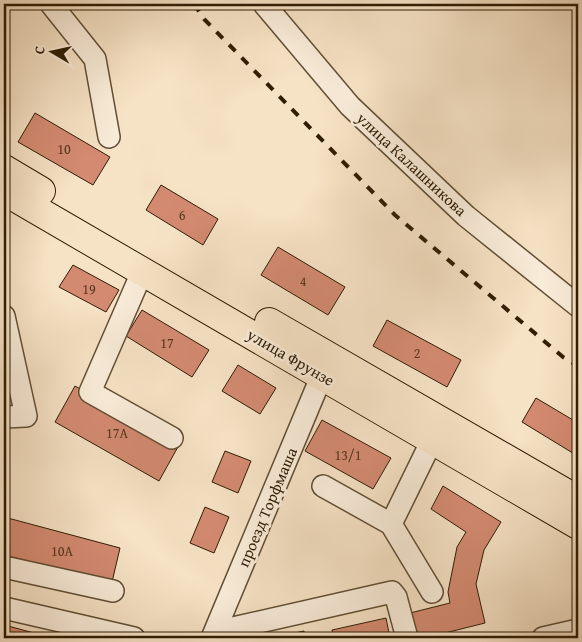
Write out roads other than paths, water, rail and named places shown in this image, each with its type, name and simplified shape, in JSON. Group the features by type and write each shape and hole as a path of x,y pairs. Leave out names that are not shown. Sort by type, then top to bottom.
{"highway":[{"name":"улица Фрунзе","path":"4,169 326,366 437,430 578,500"},
{"name":"улица Фрунзе","path":"4,191 143,270 326,366"},
{"name":"улица Фрунзе","path":"437,430 578,525"}],"street":[{"path":"51,4 94,59 109,137"},
{"name":"улица Калашникова","path":"264,4 350,106 466,216 578,306"},
{"path":"143,270 90,392 172,438"},
{"path":"4,316 26,416 4,417"},
{"name":"проезд Торфмаша","path":"213,635 326,366"},
{"path":"391,524 437,430"},
{"path":"323,486 391,524 432,592"},
{"path":"4,567 113,591"},
{"path":"213,635 392,592 396,597 407,638"},
{"path":"4,608 134,638"},
{"path":"543,638 578,630"}],"railway":[{"path":"194,4 204,19 395,215 563,357 578,366"}]}
